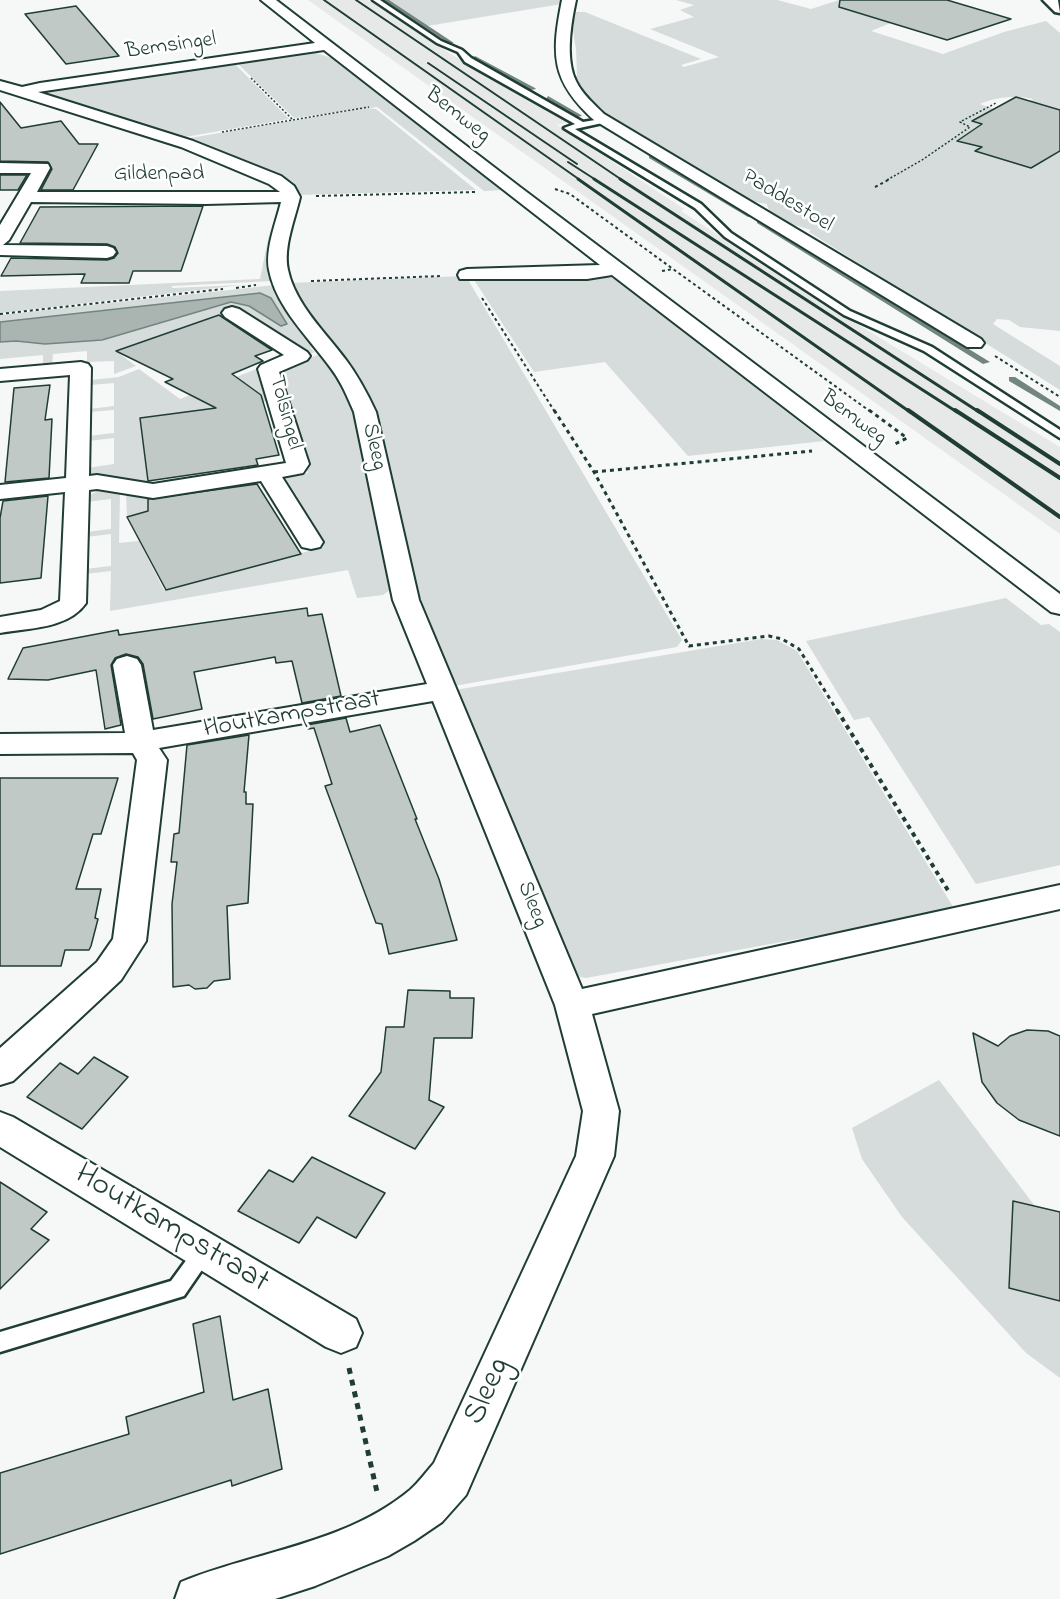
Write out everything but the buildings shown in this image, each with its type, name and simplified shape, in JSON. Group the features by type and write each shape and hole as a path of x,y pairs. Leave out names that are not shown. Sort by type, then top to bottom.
{"main road":[{"path":"1050,0 1060,9"}],"street":[{"name":"Bemweg","path":"268,0 849,447 1060,606"},
{"name":"Paddestoel","path":"569,0 565,46 566,77 584,103 604,120 974,343"},
{"name":"Bemsingel","path":"11,89 40,87 326,46"},
{"path":"11,89 176,140 275,180 288,190 291,197"},
{"path":"0,168 42,168 0,240"},
{"name":"Gildenpad","path":"26,197 206,200 291,197"},
{"name":"Sleeg","path":"198,1599 330,1557 386,1534 424,1508 450,1479 595,1156 601,1111 572,1005 406,600 374,448 364,412 354,387 295,307 282,282 278,269 278,252 291,197"},
{"path":"0,250 107,252"},
{"path":"467,275 624,274"},
{"name":"Tolsingel","path":"0,492 105,482 153,491 289,471 298,464 268,369 300,356 232,313"},
{"path":"0,375 81,368 73,603 58,614 0,625"},
{"name":"Tolsingel","path":"268,474 311,542"},
{"path":"0,1070 109,971 129,941 152,760 141,743 127,666"},
{"name":"Houtkampstraat","path":"0,744 141,743 167,736 443,690"},
{"path":"572,1005 1060,897"},
{"name":"Houtkampstraat","path":"0,1128 341,1333"}],"lane":[{"path":"376,0 439,42 460,51 468,60 582,125"},
{"path":"604,120 568,128 698,206 728,236 847,313 928,349 1060,435"},
{"path":"0,1342 177,1289 205,1251"}],"path":[{"path":"232,60 293,120"},
{"path":"875,187 922,160 970,127 960,123 996,103"},
{"path":"176,140 370,107 378,109"},
{"path":"472,185 481,192"},
{"path":"624,274 673,269 903,434 907,438 905,441 892,445 895,449"},
{"path":"467,275 594,472 689,646 769,636 782,639 799,649 966,918"},
{"path":"974,343 1060,398"},
{"path":"594,472 849,447"},
{"path":"341,1333 386,1534"}],"shaded area":[{"path":"308,0 368,0 454,56 568,122 557,125 684,209 681,211 847,318 1060,447 1060,534"},
{"path":"387,0 563,0 562,4 427,26"},
{"path":"676,0 777,0 811,9 839,0 856,0 893,22 871,31 943,54 1004,32 1046,21 1060,33 1060,111 1030,101 1033,99 1006,97 980,104 994,109 972,121 1060,150 1060,331 1020,327 1009,320 997,319 993,324 1060,366 1060,390 809,232 811,230 778,218 769,210 767,204 750,201 653,148 605,115 587,97 574,79 577,76 576,49 570,12 585,12 701,59 681,65 684,67 719,57 650,29 694,17 680,10 694,5"},
{"path":"316,53 335,59 504,190 484,191 377,107 294,118 236,62"},
{"path":"233,62 289,119 179,138 38,94 38,92"},
{"path":"368,108 376,109 476,190 298,195 184,139"},
{"path":"272,200 281,201 273,281 172,286 172,288 242,285 0,313 0,291 260,279 268,239 279,204"},
{"path":"463,276 467,278 682,640 677,647 448,687 424,626 336,348 298,299 290,283"},
{"path":"600,276 617,279 824,441 688,456 605,362 534,372 474,280"},
{"path":"275,285 315,345 310,348 315,352 309,354 237,308 116,351 136,366 114,374 114,361 87,362 87,351 53,354 52,365 43,366 43,355 0,359 0,315"},
{"path":"260,293 271,298 287,324 281,326 249,306 231,302 102,340 45,344 0,342 0,322"},
{"path":"322,353 340,378 358,419 393,588 383,595 357,598 348,570 110,611 111,571 85,574 85,569 111,566 111,534 86,537 86,532 111,529 111,499 87,502 88,496 98,491 120,493 119,543 139,541 164,590 324,547 282,482 286,477 308,473 277,372"},
{"path":"259,368 268,401 140,418 151,484 287,463 286,465 141,486 88,473 87,468 114,464 114,438 88,441 88,436 114,433 114,410 89,412 89,409 114,406 114,383 90,385 91,380 119,377 139,369 180,399"},
{"path":"255,482 256,484 127,517 126,495 146,498"},
{"path":"1006,598 1041,625 1049,624 1060,632 1060,865 976,884 869,717 854,720 806,641"},
{"path":"761,639 777,640 797,651 955,910 586,978 580,977 572,969 449,691"},
{"path":"939,1080 1060,1239 1060,1378 1026,1353 902,1217 862,1159 852,1128"}],"waterway":[{"path":"386,0 452,43"},
{"path":"475,57 533,89"},
{"path":"548,98 579,116"},
{"path":"651,157 750,216"},
{"path":"759,222 986,362"},
{"path":"1012,379 1060,409"}],"railway":[{"path":"324,0 580,180"},
{"path":"356,0 622,180"},
{"path":"428,63 577,164"},
{"path":"568,162 596,180"},
{"path":"578,179 910,412"},
{"path":"594,179 957,412"},
{"path":"620,179 979,412"},
{"path":"908,410 1060,517"},
{"path":"955,410 1060,478"},
{"path":"977,410 1060,464"}]}
